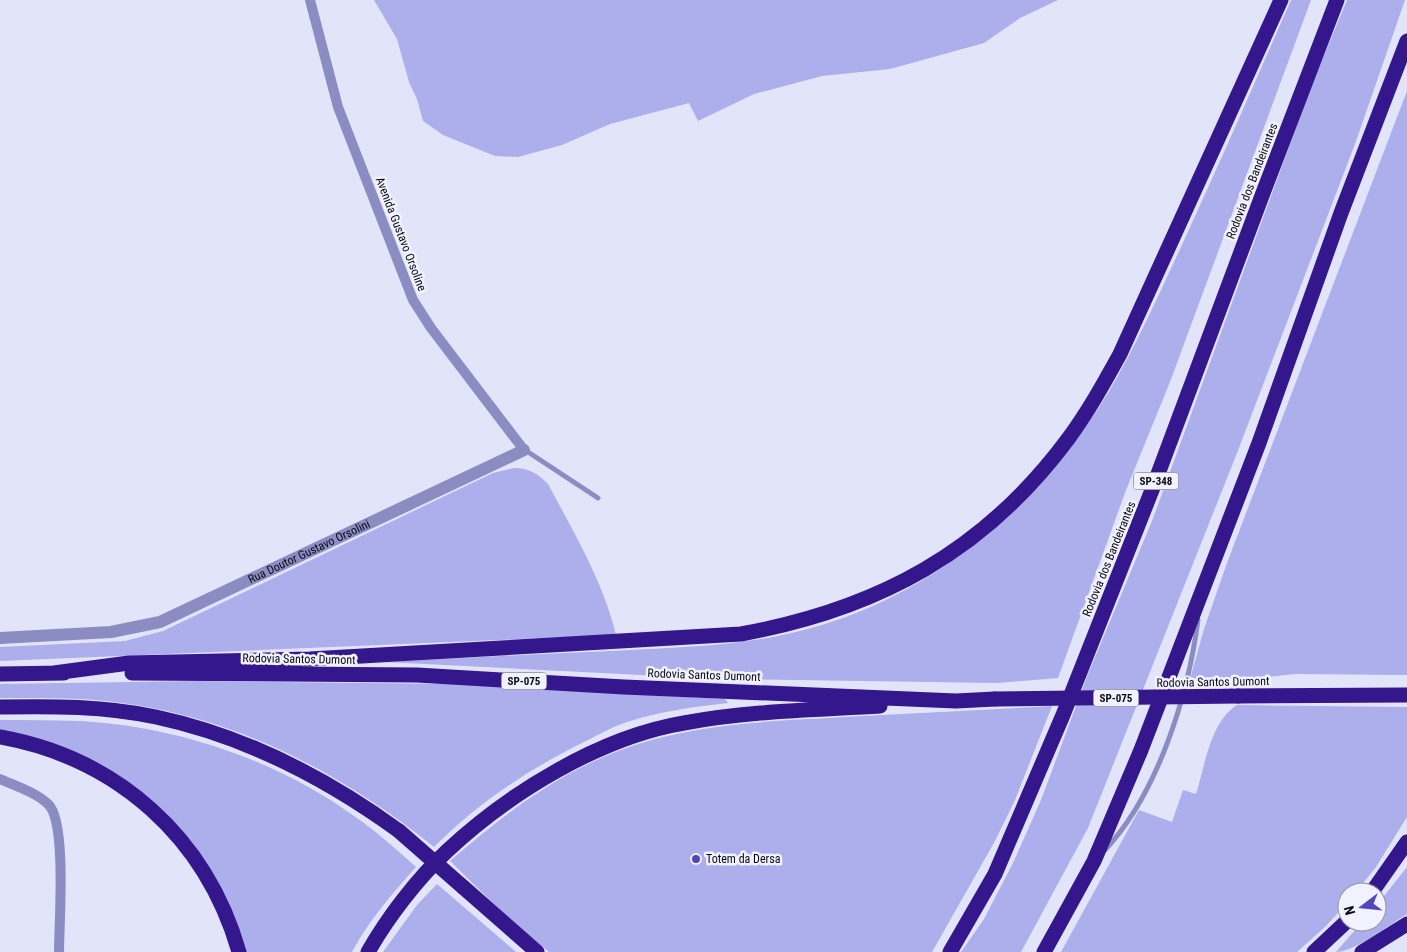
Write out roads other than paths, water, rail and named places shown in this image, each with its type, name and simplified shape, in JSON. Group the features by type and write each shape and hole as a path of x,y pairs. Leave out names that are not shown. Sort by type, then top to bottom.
{"highway":[{"path":"54,672 129,663 310,659 741,634 800,622 833,612 888,590 918,574 970,539 1016,500 1047,466 1093,402 1124,346 1281,0"},
{"name":"Rodovia dos Bandeirantes","path":"950,952 995,874 1063,715 1152,490 1337,0"},
{"path":"1044,952 1094,861 1141,750 1259,443 1341,213 1407,41"},
{"name":"Rodovia Santos Dumont","path":"0,674 54,672 434,675 624,687 956,701 1407,695"},
{"path":"368,952 418,883 445,852 472,829 543,780 594,753 634,736 682,723 741,715 956,701"},
{"path":"0,707 37,706 119,711 186,724 245,744 303,770 363,805 399,831 537,952"},
{"path":"0,737 33,744 98,770 151,808 176,834 216,893 239,952"},
{"path":"1379,882 1407,842"},
{"path":"1362,952 1407,924"},
{"path":"1314,952 1337,930"}],"street":[{"name":"Avenida Gustavo Orsoline","path":"310,0 338,107 414,300 431,328 524,450"},
{"name":"Rua Doutor Gustavo Orsolini","path":"0,638 111,632 160,622 524,450"},
{"path":"0,779 36,796 49,805 58,828 59,952"}],"lane":[{"path":"524,450 598,498"},
{"path":"1094,861 1117,837 1131,817 1158,767 1187,672 1201,593"}],"place":[{"name":"Totem da Dersa","path":"696,859"}]}
